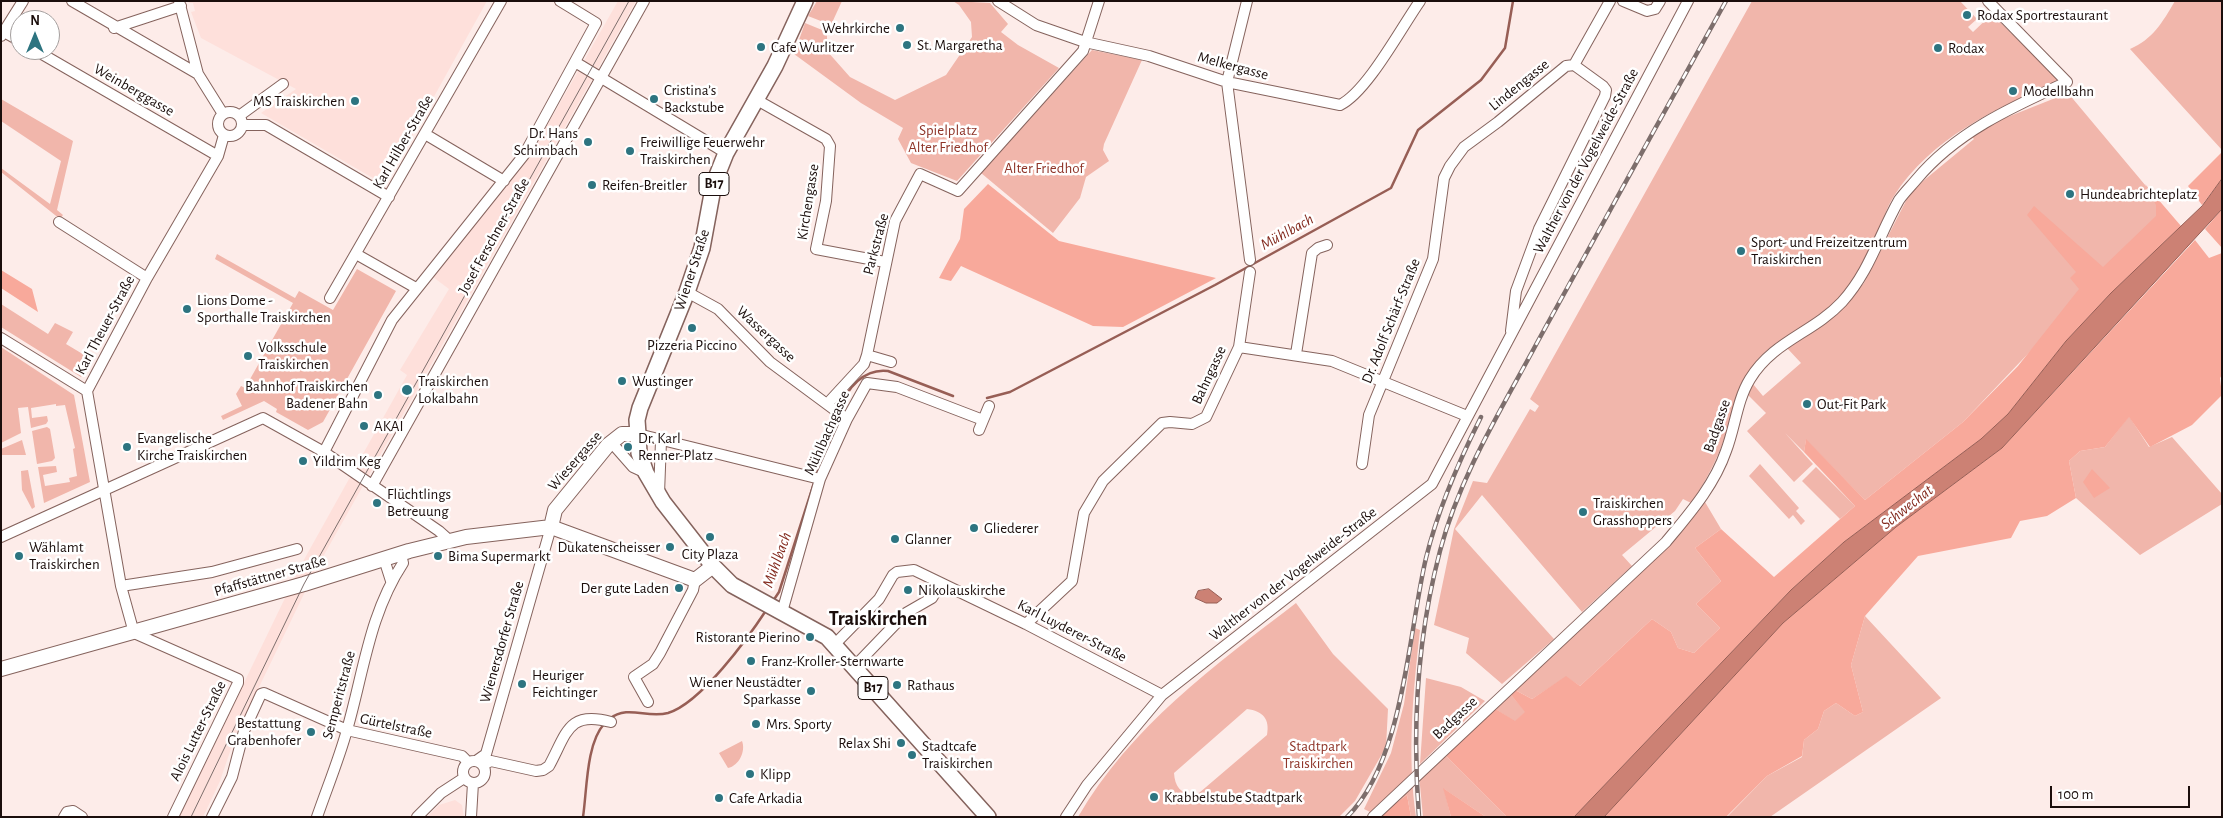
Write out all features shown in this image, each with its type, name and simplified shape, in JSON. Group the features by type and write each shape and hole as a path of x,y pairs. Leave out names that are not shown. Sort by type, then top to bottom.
{"main road":[{"name":"Wiener Straße","path":"638,434 637,420 640,408 687,292 702,248 714,183 726,153 775,66 805,1"},
{"name":"Wiesergasse","path":"550,526 555,510 612,442 622,434 638,434"},
{"name":"B17","path":"638,434 639,453 646,473 658,494 713,566 732,585 804,623 840,639 855,666 917,740 988,817"},
{"name":"Pfaffstättner Straße","path":"1,669 134,633 449,540 550,526"},
{"path":"550,526 695,580 713,566"}],"street":[{"path":"3,34 23,1"},
{"path":"72,1 114,28 198,74"},
{"name":"Karl Hilber-Straße","path":"330,298 501,1"},
{"name":"Josef Ferschner-Straße","path":"324,452 392,320 524,155 596,23 560,1"},
{"name":"Josef Ferschner-Straße","path":"372,486 644,1"},
{"name":"Melkergasse","path":"998,1 1036,24 1085,42 1149,56 1227,82 1340,105 1354,96 1420,1"},
{"path":"1085,42 1099,1"},
{"path":"1246,1 1227,82 1250,260"},
{"name":"Lindengasse","path":"1473,139 1498,122 1566,66 1574,65 1610,1"},
{"path":"1623,1 1647,11 1655,9 1660,1"},
{"name":"Walther von der Vogelweide-Straße","path":"1066,817 1087,785 1162,694 1432,484 1688,1"},
{"name":"Badgasse","path":"1373,817 1666,542 1700,500 1726,452 1750,379 1775,348 1819,323 1841,302 1864,274 1900,199 1920,175 1968,132 2019,104 2068,82 1988,1"},
{"path":"114,28 180,4 198,74 223,114"},
{"name":"Parkstraße","path":"867,355 895,221 920,174 958,191 1083,51 1085,42"},
{"name":"Weinberggasse","path":"52,60 218,156"},
{"path":"575,62 602,76 726,153"},
{"name":"Walther von der Vogelweide-Straße","path":"1510,334 1516,291 1539,229 1605,96 1606,90 1603,86 1574,65"},
{"path":"283,84 241,121 236,135 224,135 218,125 223,114 230,112 241,121 266,125 389,197"},
{"name":"Kirchengasse","path":"757,100 826,140 830,146 826,201 816,249 885,262"},
{"path":"424,134 504,181"},
{"name":"Karl Theuer-Straße","path":"134,633 121,586 87,390 147,278 218,156 224,135"},
{"name":"Dr. Adolf Schärf-Straße","path":"1362,464 1369,414 1433,259 1444,178 1464,146 1473,139"},
{"path":"59,222 147,278"},
{"path":"1296,354 1312,253 1318,248 1327,245"},
{"path":"356,254 416,288"},
{"path":"1239,347 1250,272"},
{"name":"Wassergasse","path":"687,292 718,309 770,362 838,412"},
{"path":"1,338 87,390"},
{"name":"Bahngasse","path":"1026,624 1072,581 1084,513 1103,481 1162,423 1192,424 1206,417 1239,347 1296,354 1332,361 1383,380 1467,416"},
{"path":"867,355 892,362"},
{"name":"Mühlbachgasse","path":"775,608 838,412 867,355"},
{"name":"Mühlbachgasse","path":"838,412 867,383 897,387 983,420"},
{"path":"979,430 989,406"},
{"path":"1,537 105,488 263,418 324,452 439,531 449,540"},
{"path":"638,434 661,441 710,450 816,478"},
{"path":"658,494 661,441"},
{"path":"612,442 633,467 646,473"},
{"name":"Wienersdorfer Straße","path":"476,763 486,754 550,526"},
{"path":"121,586 212,572 296,548"},
{"name":"Semperitstraße","path":"317,817 347,730 372,626 391,581 403,563 401,554"},
{"path":"384,559 391,581"},
{"name":"Karl Luyderer-Straße","path":"840,639 879,599 897,572 914,570 1026,624 1162,694"},
{"path":"648,702 634,677 653,664 660,653 693,590 695,580"},
{"path":"855,666 906,613 932,598 941,583"},
{"name":"Alois Lutter-Straße","path":"134,633 238,679 173,817"},
{"name":"Gürtelstraße","path":"212,817 232,777 244,731 261,694 268,694 347,730 462,756 476,763"},
{"path":"464,778 463,769 476,763 491,761 536,771 543,770 549,766 574,722 582,718 611,722"},
{"path":"464,778 473,783 481,781 485,773 476,763"},
{"path":"417,817 442,793 464,778"},
{"path":"471,817 473,783"},
{"path":"64,817 67,812 73,811 82,817"}],"shaded area":[{"name":"MS Traiskirchen","path":"188,1 487,1 385,185 261,113 296,89 201,38 191,12 195,11 193,3"},
{"path":"618,1 636,1 315,571 235,737 220,781 203,817 179,817 301,565 407,375 400,370 449,289 433,277 528,159"},
{"path":"2222,152 2222,179 2202,205 2188,186"},
{"path":"988,184 1059,241 1216,278 1123,327 1093,326 961,266 951,281 939,278 960,239 964,209"},
{"path":"2145,184 2181,226 2111,293 2066,341 2008,414 1981,439 1844,542 1791,590 1574,817 1507,817 1445,755 1494,708 1515,721 1525,712 1511,695 1515,690 1532,699 1566,676 1580,686 1652,619 1671,632 1678,648 1694,653 1720,628 1696,604 1721,581 1695,548 1721,529 1774,577 1855,506 1804,452 1806,439 1865,500 1963,422 2018,366 2079,289 2070,278 2076,272 2027,215 2034,206 2103,267 2156,216 2156,205"},
{"path":"2222,209 2222,248 2205,229"},
{"path":"2195,240 2209,258 2222,253 2222,375 2220,378 2222,395 2192,425 2150,447 2129,417 2105,447 2080,451 2069,461 2076,498 2047,516 2020,521 2011,538 1918,556 1865,616 1851,665 1863,712 1855,716 1836,703 1824,711 1818,729 1804,740 1802,756 1767,776 1726,817 1604,817 1783,623 1896,527 2002,448"},
{"path":"1,270 32,289 38,312 1,288"},
{"path":"2092,469 2110,488 2094,498 2083,482"},
{"path":"1443,788 1486,817 1451,817"},
{"path":"1407,795 1411,817 1378,816"},
{"path":"455,800 462,805 464,817 427,817 439,805"}],"green space":[{"path":"817,1 842,1 831,25 808,16"},
{"name":"Spielplatz Alter Friedhof","path":"953,1 990,3 1008,24 1001,32 1018,45 1059,68 957,181 911,163 898,139 903,128 861,103 794,54 805,23 827,32 827,51 850,77 895,100 946,75 972,37 971,22 959,5"},
{"name":"Sport- und Freizeitzentrum Traiskirchen","path":"1752,1 1960,1 1977,19 1968,27 1973,32 1992,14 2057,79 2056,83 1988,114 1966,127 1926,158 1909,176 1889,205 1869,256 1850,285 1822,314 1778,342 1755,363 1743,383 1717,457 1707,478 1691,503 1683,499 1675,511 1622,555 1632,566 1582,612 1482,495 1455,529 1554,639 1502,684 1466,653 1469,638 1434,625 1454,529 1473,481 1487,483 1530,409 1535,412 1539,406 1530,399"},
{"path":"2175,1 2222,1 2222,150 2130,49 2151,35"},
{"name":"Alter Friedhof","path":"1092,50 1142,60 1104,144 1103,150 1109,161 1086,177 1080,198 1053,233 981,173"},
{"path":"2068,93 2161,204 2157,218 1963,422 1865,500 1806,440 1804,452 1785,433 1813,464 1794,482 1747,431 1766,413 1748,395 1753,384 1763,396 1801,363 1787,348 1833,316 1864,283 1911,191 1974,139 1972,137 1995,122"},
{"path":"1,99 73,141 57,210 63,215 60,219 1,172 1,168 50,204 61,161 1,121"},
{"path":"217,254 295,298 299,291 333,310 357,269 396,291 323,422 308,430 276,412 277,409 264,401 223,420 221,416 242,406 236,394 241,386 245,388 293,303 215,259"},
{"path":"1,304 48,334 55,323 73,332 66,344 91,359 81,377 1,327"},
{"path":"1,347 74,395 90,482 44,503 38,467 56,466 57,472 43,475 45,486 70,482 69,478 77,476 73,449 75,448 65,405 56,406 56,404 31,408 32,418 47,416 48,421 46,424 31,428 28,407 18,408 21,433 1,443"},
{"path":"2129,416 2149,447 2172,437 2222,494 2222,504 2140,555 2076,498 2069,461 2080,451 2105,447"},
{"path":"47,427 50,429 55,458 52,461 37,464 32,431"},
{"path":"22,440 26,455 1,455 1,449"},
{"path":"1760,464 1799,508 1796,511 1805,521 1801,525 1793,515 1789,519 1749,476"},
{"path":"1816,467 1855,506 1840,519 1802,481"},
{"path":"28,470 35,507 32,509 22,490 21,471"},
{"path":"1705,502 1721,529 1695,548 1721,581 1696,604 1720,628 1694,653 1678,648 1671,632 1652,619 1580,686 1566,677 1532,699 1515,690 1667,547"},
{"name":"Stadtpark Traiskirchen","path":"1296,603 1333,654 1388,709 1386,747 1355,801 1339,817 1078,817 1099,785 1148,726 1205,674","holes":["1247,709 1261,714 1266,720 1267,735 1199,793 1193,794 1181,790 1176,783 1174,773"]},
{"path":"1865,616 1941,698 1770,817 1727,817 1767,776 1802,757 1804,740 1818,729 1824,711 1836,703 1855,716 1863,712 1851,665"},
{"path":"1415,628 1420,630 1413,700 1411,747 1416,817 1411,817 1407,795 1378,816 1364,809 1391,753 1404,704"},
{"path":"1426,678 1461,687 1485,701 1420,764"},
{"path":"1511,695 1526,712 1515,722 1494,708"},
{"path":"742,741 741,757 732,767 728,768 719,753"},
{"path":"1445,755 1507,817 1486,817 1444,789 1451,817 1423,817 1419,775"}],"water":[{"name":"Schwechat","path":"2222,179 2222,209 2002,448 1896,527 1783,623 1604,817 1574,817 1791,590 1844,542 1981,439 2008,414 2066,341 2111,293 2202,206"},
{"path":"1209,589 1222,599 1217,603 1206,603 1195,598 1198,591"}],"waterway":[{"name":"Mühlbach","path":"987,398 1010,392 1215,285 1391,188 1418,130 1481,80 1505,48 1513,1"},
{"name":"Mühlbach","path":"839,410 847,394 858,381 864,376 879,371 888,371 953,396"},
{"name":"Mühlbach","path":"816,476 837,415"},
{"name":"Mühlbach","path":"773,601 779,592 814,483"},
{"name":"Mühlbach","path":"609,719 616,715 631,712 668,713 681,707 695,697 723,668 767,609"},
{"name":"Mühlbach","path":"583,817 590,755 598,733 604,724"}],"tram line":[{"path":"191,817 304,584 629,1"}],"railway":[{"path":"1419,817 1416,750 1421,650 1432,584 1448,523 1470,469 1496,418 1726,1"},
{"path":"1347,817 1366,793 1381,764 1401,695 1426,558 1436,522 1449,486 1481,417"}],"place":[{"name":"Rodax Sportrestaurant","path":"1967,15"},
{"name":"Wehrkirche","path":"900,28"},
{"name":"St. Margaretha","path":"907,45"},
{"name":"Cafe Wurlitzer","path":"761,47"},
{"name":"Rodax","path":"1938,48"},
{"name":"Modellbahn","path":"2013,91"},
{"name":"Cristina’s Backstube","path":"654,99"},
{"name":"MS Traiskirchen","path":"355,101"},
{"name":"Dr. Hans Schimbach","path":"588,142"},
{"name":"Freiwillige Feuerwehr Traiskirchen","path":"630,151"},
{"name":"Reifen-Breitler","path":"592,185"},
{"name":"Hundeabrichteplatz","path":"2070,194"},
{"name":"Sport- und Freizeitzentrum Traiskirchen","path":"1741,251"},
{"name":"Lions Dome - Sporthalle Traiskirchen","path":"187,309"},
{"name":"Pizzeria Piccino","path":"692,328"},
{"name":"Volksschule Traiskirchen","path":"248,356"},
{"name":"Wustinger","path":"622,381"},
{"name":"Traiskirchen Lokalbahn","path":"407,390"},
{"name":"Bahnhof Traiskirchen Badener Bahn","path":"378,395"},
{"name":"Out-Fit Park","path":"1807,404"},
{"name":"AKAI","path":"364,426"},
{"name":"Evangelische Kirche Traiskirchen","path":"127,447"},
{"name":"Dr. Karl Renner-Platz","path":"628,447"},
{"name":"Yildrim Keg","path":"303,461"},
{"name":"Flüchtlings Betreuung","path":"377,503"},
{"name":"Traiskirchen Grasshoppers","path":"1583,512"},
{"name":"Gliederer","path":"974,528"},
{"name":"City Plaza","path":"710,537"},
{"name":"Glanner","path":"895,539"},
{"name":"Dukatenscheisser","path":"670,547"},
{"name":"Wählamt Traiskirchen","path":"19,556"},
{"name":"Bima Supermarkt","path":"438,556"},
{"name":"Der gute Laden","path":"679,588"},
{"name":"Nikolauskirche","path":"908,590"},
{"name":"Ristorante Pierino","path":"810,637"},
{"name":"Franz-Kroller-Sternwarte","path":"751,661"},
{"name":"Heuriger Feichtinger","path":"522,684"},
{"name":"Rathaus","path":"897,685"},
{"name":"Wiener Neustädter Sparkasse","path":"811,691"},
{"name":"Mrs. Sporty","path":"756,724"},
{"name":"Bestattung Grabenhofer","path":"311,732"},
{"name":"Relax Shi","path":"901,743"},
{"name":"Stadtcafe Traiskirchen","path":"912,755"},
{"name":"Klipp","path":"750,774"},
{"name":"Krabbelstube Stadtpark","path":"1154,797"},
{"name":"Cafe Arkadia","path":"719,798"}],"district":[{"name":"Traiskirchen","path":"878,619"}]}
